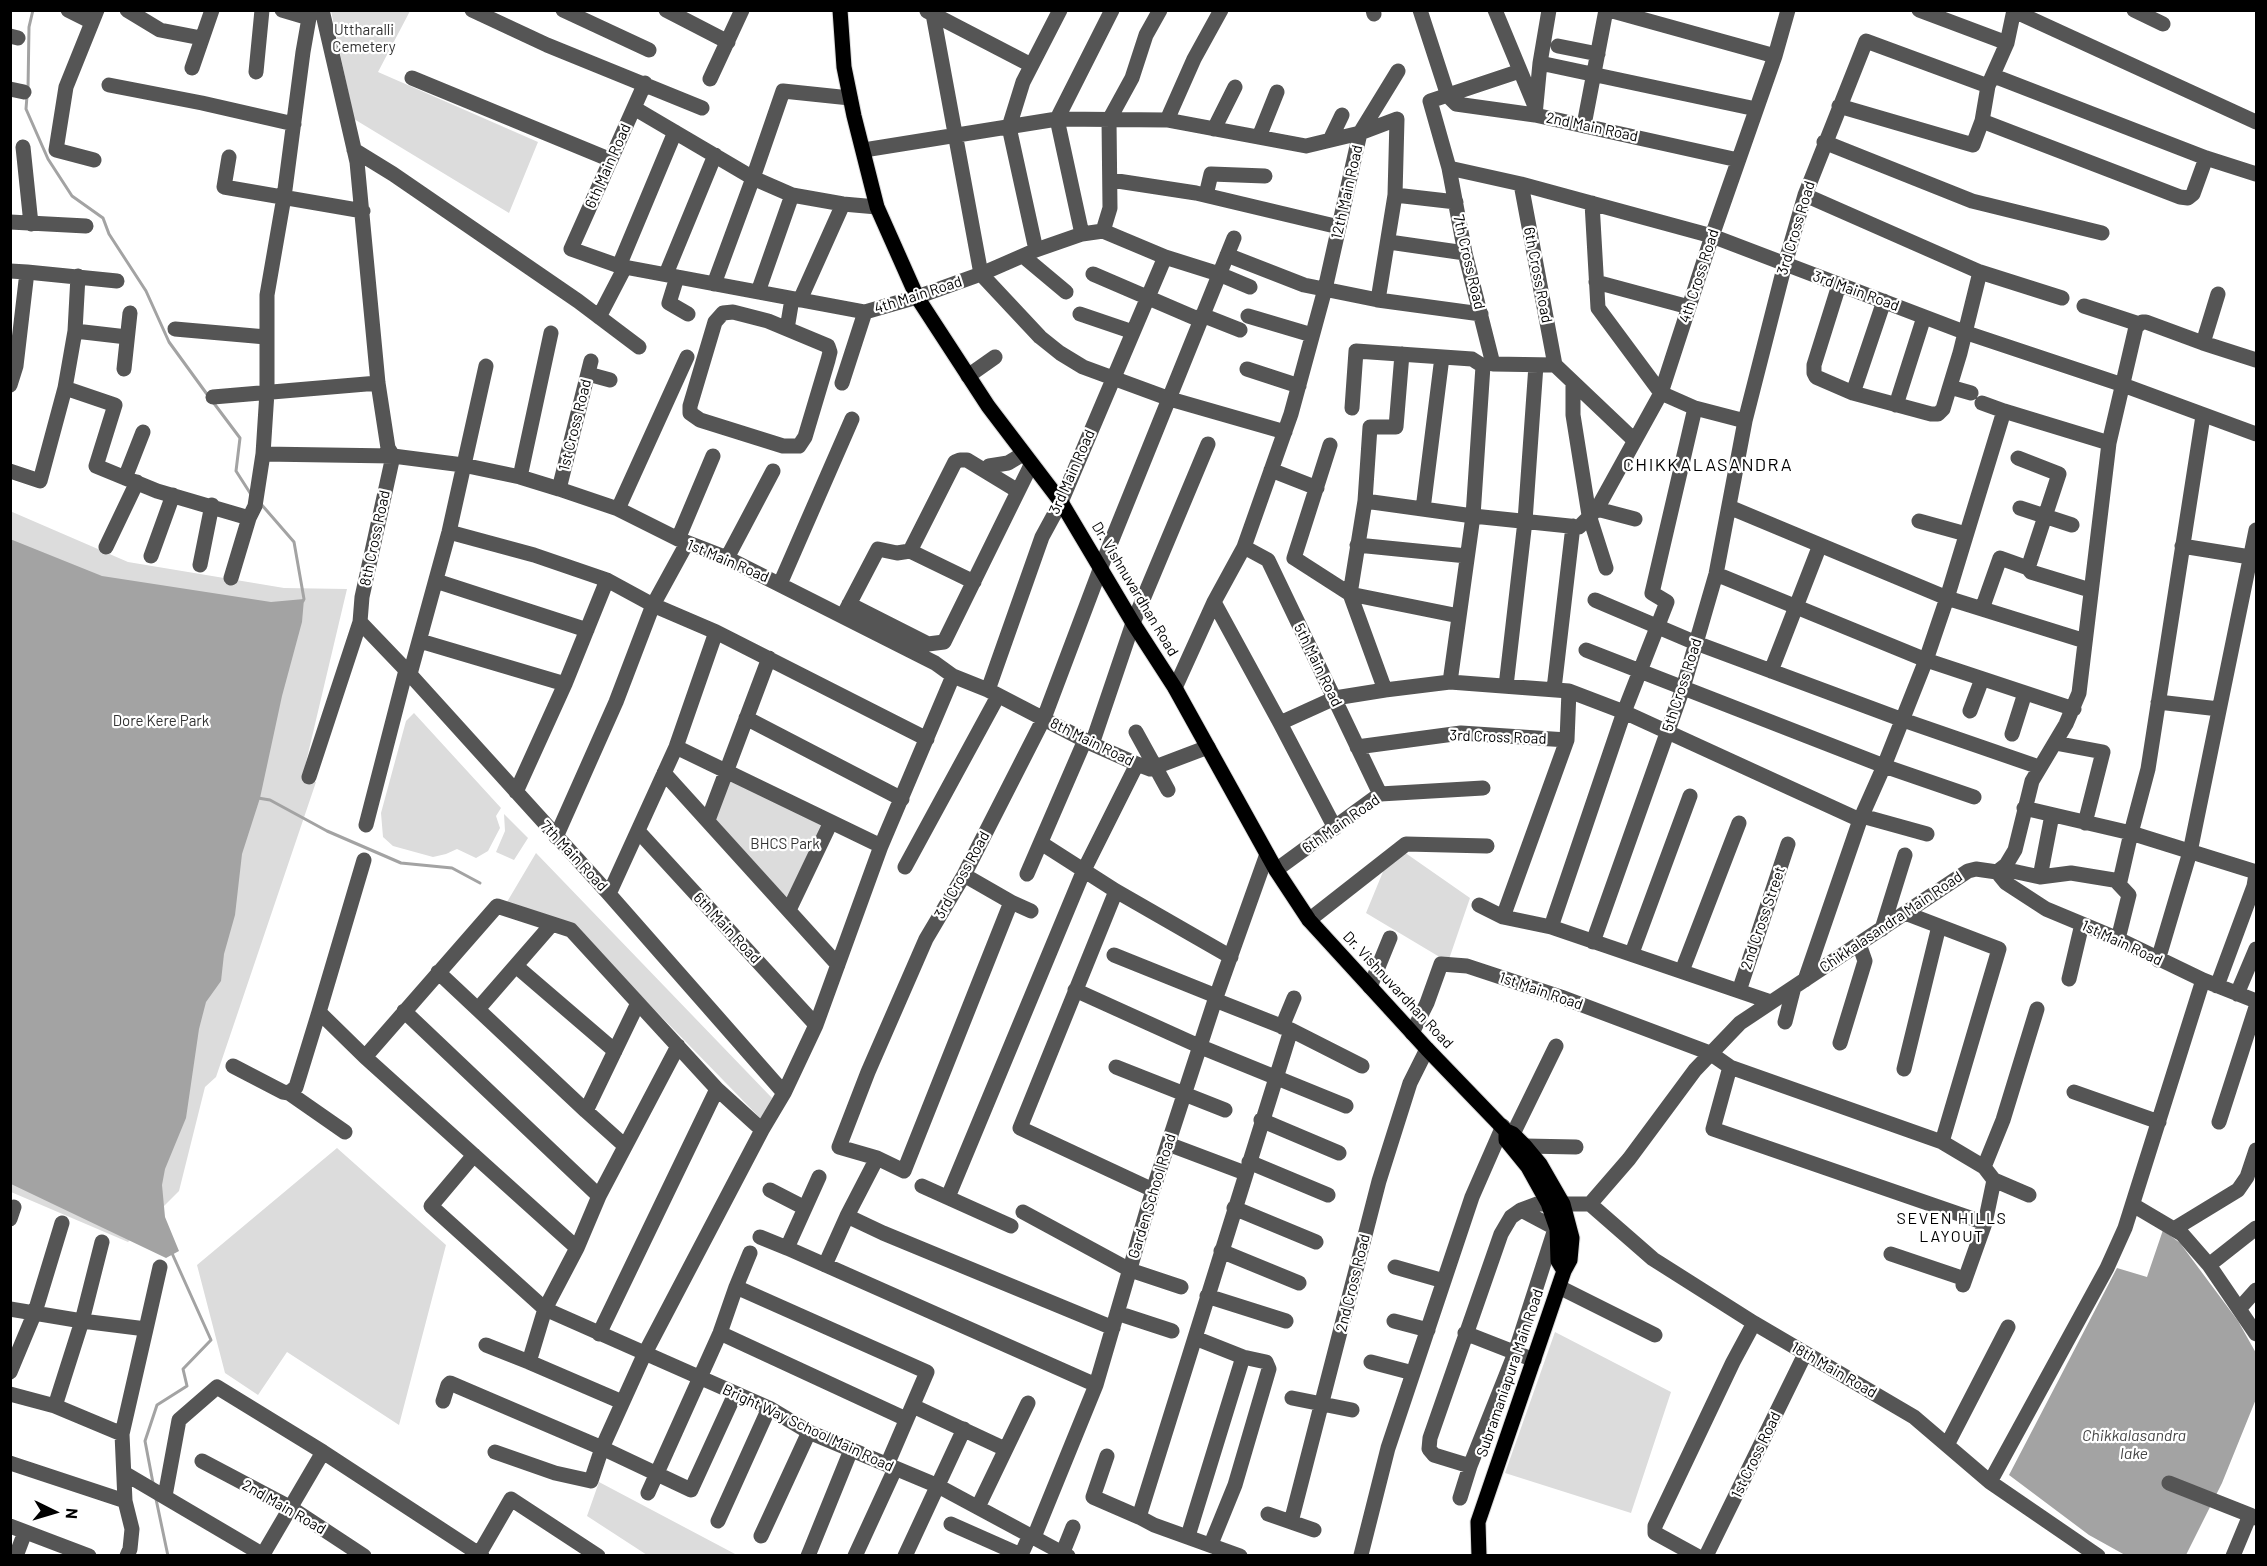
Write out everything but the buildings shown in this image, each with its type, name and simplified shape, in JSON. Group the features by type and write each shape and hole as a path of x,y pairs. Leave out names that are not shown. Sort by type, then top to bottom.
{"main road":[{"name":"Dr. Vishnuvardhan Road","path":"840,10 844,67 877,207 917,297 968,376 1027,460 1061,502 1133,623 1175,688 1276,870 1309,920 1426,1049 1525,1146 1540,1164 1563,1204"},
{"name":"Dr. Vishnuvardhan Road","path":"1507,1130 1506,1140 1528,1167 1548,1203 1557,1229 1558,1261 1564,1271"},
{"name":"Subramaniapura Main Road","path":"1479,1556 1478,1522 1564,1271 1570,1260 1572,1238 1563,1204"}],"street":[{"path":"68,10 94,16 66,87 56,150 94,160"},
{"path":"127,10 160,30 201,38"},
{"path":"192,68 212,10"},
{"path":"256,72 262,10"},
{"path":"282,10 314,13"},
{"path":"472,10 548,45 702,108"},
{"path":"666,10 728,42"},
{"path":"710,79 742,10"},
{"path":"1060,10 1031,65 1015,102 1009,127 1030,253 1066,292"},
{"path":"1082,234 1057,119 1112,10"},
{"path":"1160,10 1146,35 1132,78 1109,120 1110,208 1103,231 1165,257 1219,274 1250,287"},
{"path":"1167,120 1194,59 1221,10"},
{"path":"1420,10 1448,96 1520,71"},
{"path":"1495,10 1535,111"},
{"path":"1535,111 1540,63 1550,10"},
{"path":"1584,125 1607,10 1655,17 1775,56"},
{"name":"4th Cross Road","path":"1584,519 1661,393 1712,236 1775,56 1788,10"},
{"path":"1920,10 2007,43"},
{"path":"2134,10 2163,24"},
{"path":"1839,106 1973,145 1982,121 1991,81 2007,43 2014,11 2256,122"},
{"path":"570,12 649,50"},
{"path":"929,12 1031,65"},
{"path":"929,12 981,274 1026,322 1060,353 1083,367 1170,399 1285,432"},
{"path":"231,578 253,505 263,454 267,392 267,295 314,13"},
{"path":"314,13 354,150 363,211 378,383 388,448 393,456"},
{"name":"3rd Cross Road","path":"1745,421 1805,195 1824,142 1866,41 1991,81"},
{"path":"1558,46 1598,54"},
{"path":"1540,63 1756,109"},
{"path":"1360,133 1398,71"},
{"path":"412,78 611,160"},
{"path":"1991,81 2256,174"},
{"name":"6th Main Road","path":"571,249 645,83"},
{"path":"109,86 202,103 294,124"},
{"path":"1214,129 1235,87"},
{"path":"714,284 783,90 850,98"},
{"path":"1259,137 1277,92"},
{"name":"2nd Main Road","path":"1448,96 1460,105 1535,111 1584,125 1738,160"},
{"name":"7th Cross Road","path":"1448,96 1430,101 1449,168 1465,253 1493,364 1535,369 1555,365"},
{"path":"634,108 753,178 792,195 877,207"},
{"path":"1330,140 1342,115"},
{"name":"12th Main Road","path":"864,150 1057,119 1167,120 1306,146 1360,133 1325,289 1285,432 1244,547 1214,602 1175,688"},
{"path":"1360,133 1397,119 1395,195 1378,300"},
{"path":"1982,121 2180,197 2188,198 2193,194 2206,158"},
{"path":"599,317 622,266 675,132"},
{"path":"1824,142 1972,201 2102,233"},
{"path":"23,147 31,224"},
{"path":"354,150 393,174 639,347"},
{"path":"688,314 669,303 672,276 715,155"},
{"path":"229,157 224,187 363,211"},
{"name":"3rd Main Road","path":"1449,168 1521,184 1712,236 1964,332 2123,385 2256,434"},
{"path":"1206,195 1211,174 1265,176"},
{"path":"1111,180 1206,195 1339,227"},
{"name":"6th Cross Road","path":"1521,184 1555,365"},
{"path":"768,321 766,293 792,195"},
{"path":"1395,195 1456,202"},
{"path":"1805,195 1980,272 2062,298"},
{"path":"1592,203 1598,308 1661,393 1695,408 1745,421"},
{"path":"787,329 796,299 843,204"},
{"path":"10,222 86,226"},
{"name":"4th Main Road","path":"571,249 622,266 865,312 917,297 981,274 1082,234 1103,231"},
{"path":"1101,567 1234,237"},
{"path":"1389,243 1465,253"},
{"path":"1227,255 1304,285 1378,300 1481,314"},
{"name":"3rd Main Road","path":"905,867 993,693 1042,537 1061,502 1165,257"},
{"path":"10,271 117,281"},
{"path":"10,385 16,366 27,272"},
{"path":"1839,285 1814,373 1822,380 1853,393 1938,414 1942,409 1960,354 1980,272"},
{"path":"1093,274 1147,299 1240,330"},
{"path":"10,471 40,481 64,388 75,331 78,276"},
{"path":"1596,282 1689,307"},
{"path":"2203,343 2218,294"},
{"path":"1853,393 1884,301"},
{"path":"2084,306 2139,324 2146,322 2256,360"},
{"path":"733,312 768,321 787,329 823,343 828,346 830,352 804,437 798,446 783,446 694,417 690,413 690,406 718,317 723,313 733,312"},
{"path":"842,382 865,312"},
{"path":"124,369 130,313"},
{"path":"1080,314 1133,332"},
{"path":"1248,316 1312,335"},
{"path":"1896,405 1924,317"},
{"path":"2000,870 2015,850 2032,781 2074,708 2080,684 2109,443 2135,330 2139,324"},
{"path":"175,328 266,337"},
{"path":"75,331 128,337"},
{"path":"520,477 551,333"},
{"path":"1352,408 1356,351 1472,359 1483,366 1473,516 1450,682"},
{"path":"1385,690 1350,594 1365,501 1370,427 1396,428 1402,354"},
{"path":"618,509 687,357"},
{"path":"968,376 995,357"},
{"path":"1424,509 1442,357"},
{"path":"1555,365 1634,440"},
{"path":"366,825 408,672 420,641 449,532 486,366"},
{"name":"1st Cross Road","path":"559,489 589,367 610,380"},
{"path":"1246,369 1299,386"},
{"path":"1506,686 1525,521 1535,369"},
{"path":"213,397 378,383"},
{"path":"1503,917 1566,740 1561,690 1584,519 1573,415 1573,383"},
{"path":"1950,387 2004,411 2109,443"},
{"path":"64,388 115,405 96,466 173,495 212,505 253,505"},
{"path":"1551,927 1624,712 1667,602 1652,593 1695,408"},
{"path":"1785,1022 1861,818 1926,660 2004,411"},
{"path":"2115,880 2120,881 2148,769 2203,416"},
{"path":"780,584 852,419"},
{"name":"5th Cross Road","path":"1593,942 1683,688 1716,574 1745,421"},
{"path":"106,547 131,480 144,432"},
{"path":"1027,874 1089,742 1133,623 1208,444"},
{"path":"1330,445 1294,558 1350,594 1459,616"},
{"name":"1st Main Road","path":"263,454 393,456 463,465 520,477 559,489 618,509 682,541 846,610 953,676 1044,718"},
{"name":"8th Cross Road","path":"309,777 360,622 362,597 393,456"},
{"path":"556,837 616,702 653,605 682,541 713,456"},
{"path":"2018,458 2058,473 2046,518 2028,568"},
{"path":"904,552 955,462 967,460 1018,491"},
{"path":"972,586 904,552 878,549 846,610 928,644 944,642 972,586 1018,491 1027,460 989,465"},
{"path":"1271,470 1317,488"},
{"path":"727,558 773,471"},
{"path":"151,556 173,495"},
{"path":"1365,501 1525,521 1635,519"},
{"path":"200,565 212,505"},
{"path":"1729,507 1947,598 2085,641"},
{"path":"2020,508 2072,525"},
{"path":"1584,519 1606,568"},
{"path":"1919,521 1966,534"},
{"path":"2158,960 2190,852 2256,530"},
{"path":"449,532 534,555 607,580 653,605 769,658 927,739"},
{"path":"1357,545 1467,556"},
{"path":"1771,671 1820,545"},
{"path":"2182,546 2250,557"},
{"name":"5th Main Road","path":"1244,547 1268,560 1380,794"},
{"path":"1982,609 2000,558 2028,568 2031,572 2091,590"},
{"name":"3rd Cross Road","path":"877,1158 838,1147 926,939 964,875 1044,718 1101,567"},
{"path":"1716,574 1926,660 2074,708"},
{"path":"516,792 565,684 607,580"},
{"path":"436,581 587,630"},
{"path":"1595,600 1696,643 1903,720 2039,767"},
{"path":"1214,602 1335,828"},
{"name":"7th Main Road","path":"360,622 609,894 784,1093"},
{"path":"609,894 676,747 716,632"},
{"path":"420,641 565,684"},
{"path":"1586,650 1884,766 1974,797"},
{"path":"708,820 769,658"},
{"path":"495,1452 568,1477 591,1481 602,1448 644,1355 762,1130 784,1093 816,1025 881,846 953,676"},
{"path":"1970,711 1982,679"},
{"path":"1280,723 1335,698 1450,682 1561,690 1624,712 1861,818 1927,834"},
{"path":"2012,734 2025,693"},
{"path":"2158,702 2219,709"},
{"path":"746,718 902,799"},
{"name":"8th Main Road","path":"1044,718 1089,742 1150,769 1208,747"},
{"path":"1136,732 1168,790"},
{"name":"3rd Cross Road","path":"1358,747 1461,734 1566,740"},
{"path":"2055,743 2103,752 2085,823"},
{"path":"676,747 881,846"},
{"path":"948,1197 1084,870 1137,764"},
{"path":"664,773 838,965"},
{"name":"6th Main Road","path":"1276,870 1380,794 1483,788"},
{"path":"1632,953 1690,796"},
{"path":"1990,1482 2107,1268 2133,1205 2159,1122 2210,983 2254,886 2256,873 2131,832 2024,808"},
{"path":"2040,877 2052,815"},
{"path":"789,910 831,822"},
{"path":"1682,971 1739,823"},
{"name":"6th Main Road","path":"638,831 816,1025"},
{"path":"1041,843 1116,891 1231,957"},
{"path":"1309,920 1407,843 1487,846"},
{"name":"2nd Cross Street","path":"1739,991 1788,844"},
{"name":"Garden School Road","path":"1032,1536 1096,1385 1153,1190 1215,998 1267,854"},
{"path":"1882,929 1905,855"},
{"path":"290,1093 296,1087 364,860"},
{"name":"1st Main Road","path":"2000,870 2006,883 2028,899 2118,939 2158,960 2256,1001"},
{"name":"Chikkalasandra Main Road","path":"1590,1204 1629,1159 1681,1086 1740,1023 1968,871 2000,870 2040,877 2071,873 2115,880"},
{"path":"964,875 1031,911"},
{"path":"2115,880 2129,895 2118,939"},
{"path":"1116,891 1020,1128 1153,1190"},
{"path":"825,1264 877,1158 904,1171 1011,902"},
{"path":"1479,905 1503,917 1551,927 1771,1002"},
{"path":"365,1057 497,906 571,930 717,1089 762,1130"},
{"path":"1905,913 1999,949 1942,1142"},
{"path":"478,1009 552,924"},
{"path":"2069,979 2082,924"},
{"path":"1904,1069 1939,926"},
{"path":"1370,987 1390,938"},
{"path":"1840,1043 1865,961 1859,944"},
{"path":"2237,994 2256,949"},
{"path":"1114,955 1286,1029 1362,1066"},
{"name":"1st Main Road","path":"1412,1034 1427,1003 1441,964 1446,963 1467,966 1561,997 1710,1053"},
{"path":"516,966 615,1051"},
{"path":"438,972 625,1146"},
{"path":"1075,990 1201,1047 1346,1106"},
{"path":"1139,1517 1276,1077 1294,998"},
{"path":"586,1111 638,1003"},
{"path":"2219,1122 2256,1007"},
{"path":"1892,1254 1964,1282 1985,1223 1989,1174 2037,1009"},
{"path":"404,1011 599,1196"},
{"path":"319,1012 365,1057 577,1248"},
{"path":"529,1362 545,1310 577,1248 599,1196 678,1046"},
{"path":"1361,1555 1388,1448 1472,1197 1507,1130 1556,1046"},
{"name":"2nd Cross Road","path":"1291,1522 1379,1181 1410,1083 1426,1049"},
{"path":"1710,1053 1730,1067 1942,1142 1989,1174 2029,1195"},
{"path":"233,1066 283,1092 290,1093 345,1132"},
{"path":"1116,1067 1225,1110"},
{"path":"1730,1067 1713,1129 1985,1223"},
{"path":"599,1334 717,1089"},
{"path":"2074,1092 2159,1122"},
{"path":"1261,1120 1339,1154"},
{"path":"1168,1144 1328,1195"},
{"path":"1525,1146 1576,1147"},
{"path":"2174,1229 2238,1190 2247,1177 2256,1150"},
{"name":"Bright Way School Main Road","path":"474,1155 431,1206 545,1310 769,1408 809,1432 938,1486 1059,1553"},
{"path":"788,1248 819,1177"},
{"path":"922,1186 1011,1226"},
{"path":"770,1190 806,1208"},
{"path":"1470,1466 1434,1455 1429,1449 1430,1438 1501,1234 1511,1217 1537,1204 1590,1204"},
{"name":"18th Main Road","path":"1590,1204 1653,1258 1754,1323 1914,1417 1990,1482 2098,1556"},
{"path":"2133,1205 2182,1234 2209,1265 2256,1334"},
{"path":"1234,1208 1316,1242"},
{"path":"1460,1498 1470,1466 1515,1353 1554,1232 1553,1227 1521,1210"},
{"path":"1023,1212 1130,1270 1181,1287"},
{"path":"847,1216 883,1233 1115,1320 1172,1330"},
{"path":"10,1372 35,1312 62,1222"},
{"path":"2209,1265 2256,1228"},
{"path":"760,1237 1096,1385"},
{"path":"55,1406 82,1321 102,1242"},
{"path":"1221,1251 1299,1283"},
{"path":"648,1493 720,1333 750,1253"},
{"path":"127,1556 132,1529 125,1501 122,1434 160,1267"},
{"path":"1395,1268 1444,1281"},
{"path":"736,1287 927,1372 855,1556"},
{"path":"1559,1287 1655,1335"},
{"path":"2239,1309 2256,1290"},
{"path":"1207,1296 1287,1321"},
{"path":"10,1309 146,1329"},
{"path":"1394,1321 1428,1330"},
{"path":"1697,1556 1656,1533 1655,1526 1754,1323"},
{"path":"1947,1445 2008,1327"},
{"path":"720,1333 910,1412 964,1429 1005,1449"},
{"path":"1465,1333 1534,1360"},
{"path":"1195,1338 1243,1357 1266,1362 1269,1369 1235,1485 1211,1544"},
{"path":"486,1345 622,1402"},
{"name":"1st Cross Road","path":"1706,1556 1805,1354"},
{"path":"1188,1536 1243,1357"},
{"path":"1371,1362 1413,1373"},
{"path":"443,1401 450,1383 602,1448 697,1493 735,1394"},
{"path":"158,1492 179,1420 217,1387 323,1452 480,1555 511,1499 598,1556"},
{"path":"10,1394 55,1406 122,1434"},
{"path":"1292,1398 1352,1410"},
{"path":"978,1507 1028,1403"},
{"path":"718,1521 769,1408"},
{"path":"905,1556 964,1429"},
{"path":"761,1536 809,1432"},
{"path":"808,1556 851,1450"},
{"path":"124,1473 264,1555 323,1452"},
{"path":"1107,1456 1093,1497 1154,1525 1240,1556"},
{"name":"2nd Main Road","path":"201,1461 291,1508 364,1556"},
{"path":"10,1463 125,1501"},
{"path":"2169,1483 2253,1516 2233,1556"},
{"path":"1268,1514 1314,1530"},
{"path":"951,1524 1021,1555 1032,1536"},
{"path":"10,1526 71,1552 88,1556"},
{"path":"1059,1553 1073,1527"},
{"path":"15,1556 26,1532"}],"green space":[{"name":"Uttharalli Cemetery","path":"331,11 410,11 378,72 538,142 509,213 354,119"},
{"name":"Dore Kere Park","path":"10,511 128,562 284,588 347,589 302,779 316,782 216,1077 205,1087 179,1191 128,1242 11,1192"},
{"path":"414,713 501,808 496,816 500,828 488,851 476,858 457,849 433,857 393,846 383,837 381,813 406,721"},
{"name":"BHCS Park","path":"728,776 831,828 795,906 712,819"},
{"path":"504,814 528,838 514,860 496,852 505,831"},
{"path":"1404,852 1470,898 1448,962 1366,913 1387,862"},
{"path":"536,853 772,1098 761,1119 572,925 507,902"},
{"path":"337,1148 446,1245 399,1425 287,1352 258,1395 225,1373 197,1265"},
{"path":"1555,1332 1671,1392 1631,1513 1505,1473"},
{"path":"599,1482 737,1555 647,1555 587,1516"}],"water":[{"name":"Dore Kere Park","path":"10,539 102,576 271,602 304,599 302,622 282,696 260,798 242,854 235,915 224,954 221,981 206,1002 199,1029 186,1118 165,1169 162,1185 165,1217 179,1251 166,1258 11,1184"},
{"name":"Chikkalasandra lake","path":"2163,1230 2180,1243 2238,1321 2256,1353 2256,1399 2222,1483 2186,1555 2125,1555 2089,1535 2009,1475 2117,1268 2147,1277"}],"waterway":[{"path":"28,89 29,27 33,10"},
{"path":"27,96 26,109 48,159 72,196 103,218 109,234 146,291 169,342 209,397"},
{"path":"213,402 240,438 236,471 252,496"},
{"path":"261,504 294,542 303,601"},
{"path":"258,798 270,800 327,831 401,863 452,868 480,883"},
{"path":"153,1483 145,1441 157,1405 187,1386 183,1369 211,1340 171,1251"},
{"path":"156,1499 168,1556"}],"district":[{"name":"CHIKKALASANDRA","path":"1708,465"},
{"name":"SEVEN HILLS LAYOUT","path":"1952,1228"}]}
